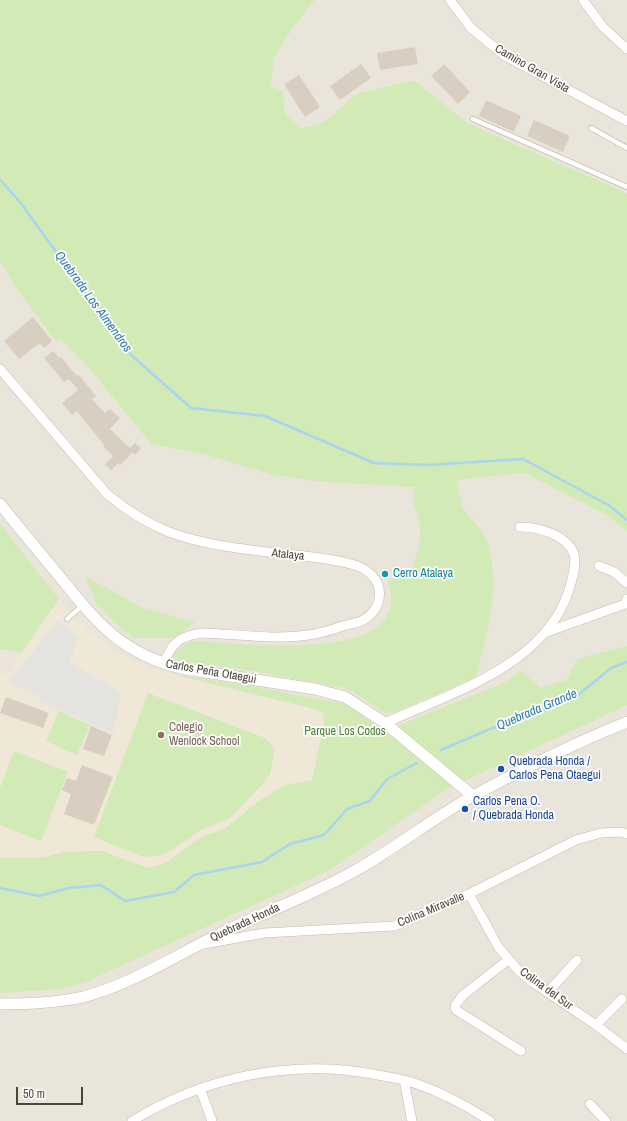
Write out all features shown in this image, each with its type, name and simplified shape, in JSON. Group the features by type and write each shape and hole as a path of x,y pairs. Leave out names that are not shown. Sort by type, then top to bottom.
{"street":[{"name":"Camino Gran Vista","path":"450,0 471,28 505,56 627,121"},
{"path":"583,0 603,27 627,48"},
{"name":"Atalaya","path":"0,369 107,494 120,506 150,524 170,532 199,540 262,552 310,557 358,566 366,570 378,586 380,595 379,604 373,614 363,621 308,635 290,637 202,633 189,635 174,645 164,664"},
{"name":"Carlos Peña Otaegui","path":"0,504 101,626 123,644 164,664 195,671 315,689 345,697 385,722 473,796"},
{"path":"385,722 487,677 513,662 547,632 566,601 575,559 569,546 556,535 537,529 520,527"},
{"path":"599,566 614,572 627,583"},
{"path":"547,632 624,604 627,600"},
{"path":"473,796 601,733 627,722"},
{"name":"Quebrada Honda","path":"0,1004 37,1004 83,997 107,989 141,974 263,913 324,888 359,869 473,796"},
{"name":"Colina Miravalle","path":"199,945 264,933 394,926 469,894 576,840 601,833 621,832 627,834"},
{"name":"Colina del Sur","path":"469,894 499,948 508,960 532,982 596,1025 627,1049"},
{"path":"508,960 462,996 455,1006 456,1010 521,1051"},
{"path":"548,992 577,960"},
{"path":"596,1025 622,999"},
{"path":"132,1121 166,1103 220,1081 262,1072 305,1068 346,1070 404,1080 447,1096 490,1121"},
{"path":"404,1080 412,1121"},
{"path":"200,1088 212,1121"},
{"path":"590,1104 606,1121"}],"lane":[{"path":"473,118 627,187"},
{"path":"591,128 627,148"},
{"path":"67,620 83,605"}],"shaded area":[{"path":"315,0 627,0 627,193 469,124 414,80 358,93 324,122 302,128 285,113 283,91 271,86 274,58 293,28"},
{"path":"0,261 15,287 56,341 60,339 87,366 151,444 207,455 415,486 462,479 524,473 606,515 627,531 627,1121 0,1121"},
{"name":"Colegio Wenlock School","path":"59,599 91,633 116,652 144,666 225,688 311,708 323,713 324,724 312,780 285,785 224,829 202,837 164,864 148,868 102,851 63,852 45,857 0,858 0,674 7,674"},
{"path":"57,621 78,636 70,663 122,693 113,733 39,701 39,695 8,683"}],"green space":[{"path":"0,0 315,0 293,28 274,58 271,86 283,91 285,113 302,128 324,122 358,93 414,80 469,124 627,193 627,531 606,515 524,473 457,480 462,506 482,531 486,539 491,556 493,574 491,608 476,677 393,713 385,713 354,692 340,687 248,670 185,662 174,657 175,653 187,643 194,641 282,645 318,644 351,639 376,628 390,609 388,582 412,570 417,554 420,538 420,526 413,498 415,487 325,482 273,475 207,455 151,444 87,366 60,339 56,341 15,287 0,261"},
{"path":"0,524 59,599 21,653 0,649"},
{"path":"85,576 142,608 195,622 174,638 134,638 121,628 96,603"},
{"name":"Parque Los Codos","path":"627,646 627,705 447,789 330,870 88,981 61,989 0,993 0,858 45,857 63,852 102,851 148,868 164,864 202,837 224,829 263,798 285,785 312,780 324,724 323,713 311,708 175,675 246,685 346,704 384,731 504,683 521,671 540,688 567,680 577,659"},
{"path":"148,693 265,738 275,750 270,774 230,818 201,830 164,855 143,857 94,837"},
{"path":"59,711 90,725 77,755 46,741"},
{"path":"14,751 68,772 41,841 0,825 0,788"}],"building":[{"path":"415,47 418,64 380,70 377,53"},
{"path":"361,64 371,78 340,100 330,86"},
{"path":"444,64 470,92 458,104 431,76"},
{"path":"299,75 320,107 305,117 284,84"},
{"path":"486,100 521,116 514,132 479,116"},
{"path":"534,120 570,136 563,152 527,136"},
{"path":"33,317 52,341 44,348 40,343 19,359 4,341"},
{"path":"53,351 59,358 61,357 77,376 79,375 96,396 92,399 105,413 110,409 120,418 110,429 130,448 135,443 141,448 135,455 133,452 120,465 118,463 111,471 105,464 113,456 103,446 104,445 77,411 72,415 62,403 78,390 69,379 64,382 44,358"},
{"path":"6,697 49,713 43,728 0,713"},
{"path":"91,726 112,735 104,756 83,749"},
{"path":"82,765 113,777 94,825 64,814 71,794 62,790 67,778 76,781"}],"waterway":[{"name":"Quebrada Los Almendros","path":"0,180 20,202 129,353 191,408 265,416 374,463 428,465 523,459 610,506 627,520"},
{"name":"Quebrada Grande","path":"441,750 490,729 534,714 578,695 611,668 627,662"},
{"name":"Quebrada Grande","path":"0,888 39,896 69,888 101,885 125,901 174,892 194,875 262,862 290,844 324,835 347,809 370,801 387,779 417,763"}],"place":[{"name":"Cerro Atalaya","path":"385,574"},
{"name":"Colegio Wenlock School","path":"161,735"},
{"name":"Quebrada Honda / Carlos Pena Otaegui","path":"501,769"},
{"name":"Carlos Pena O. / Quebrada Honda","path":"465,809"}]}
